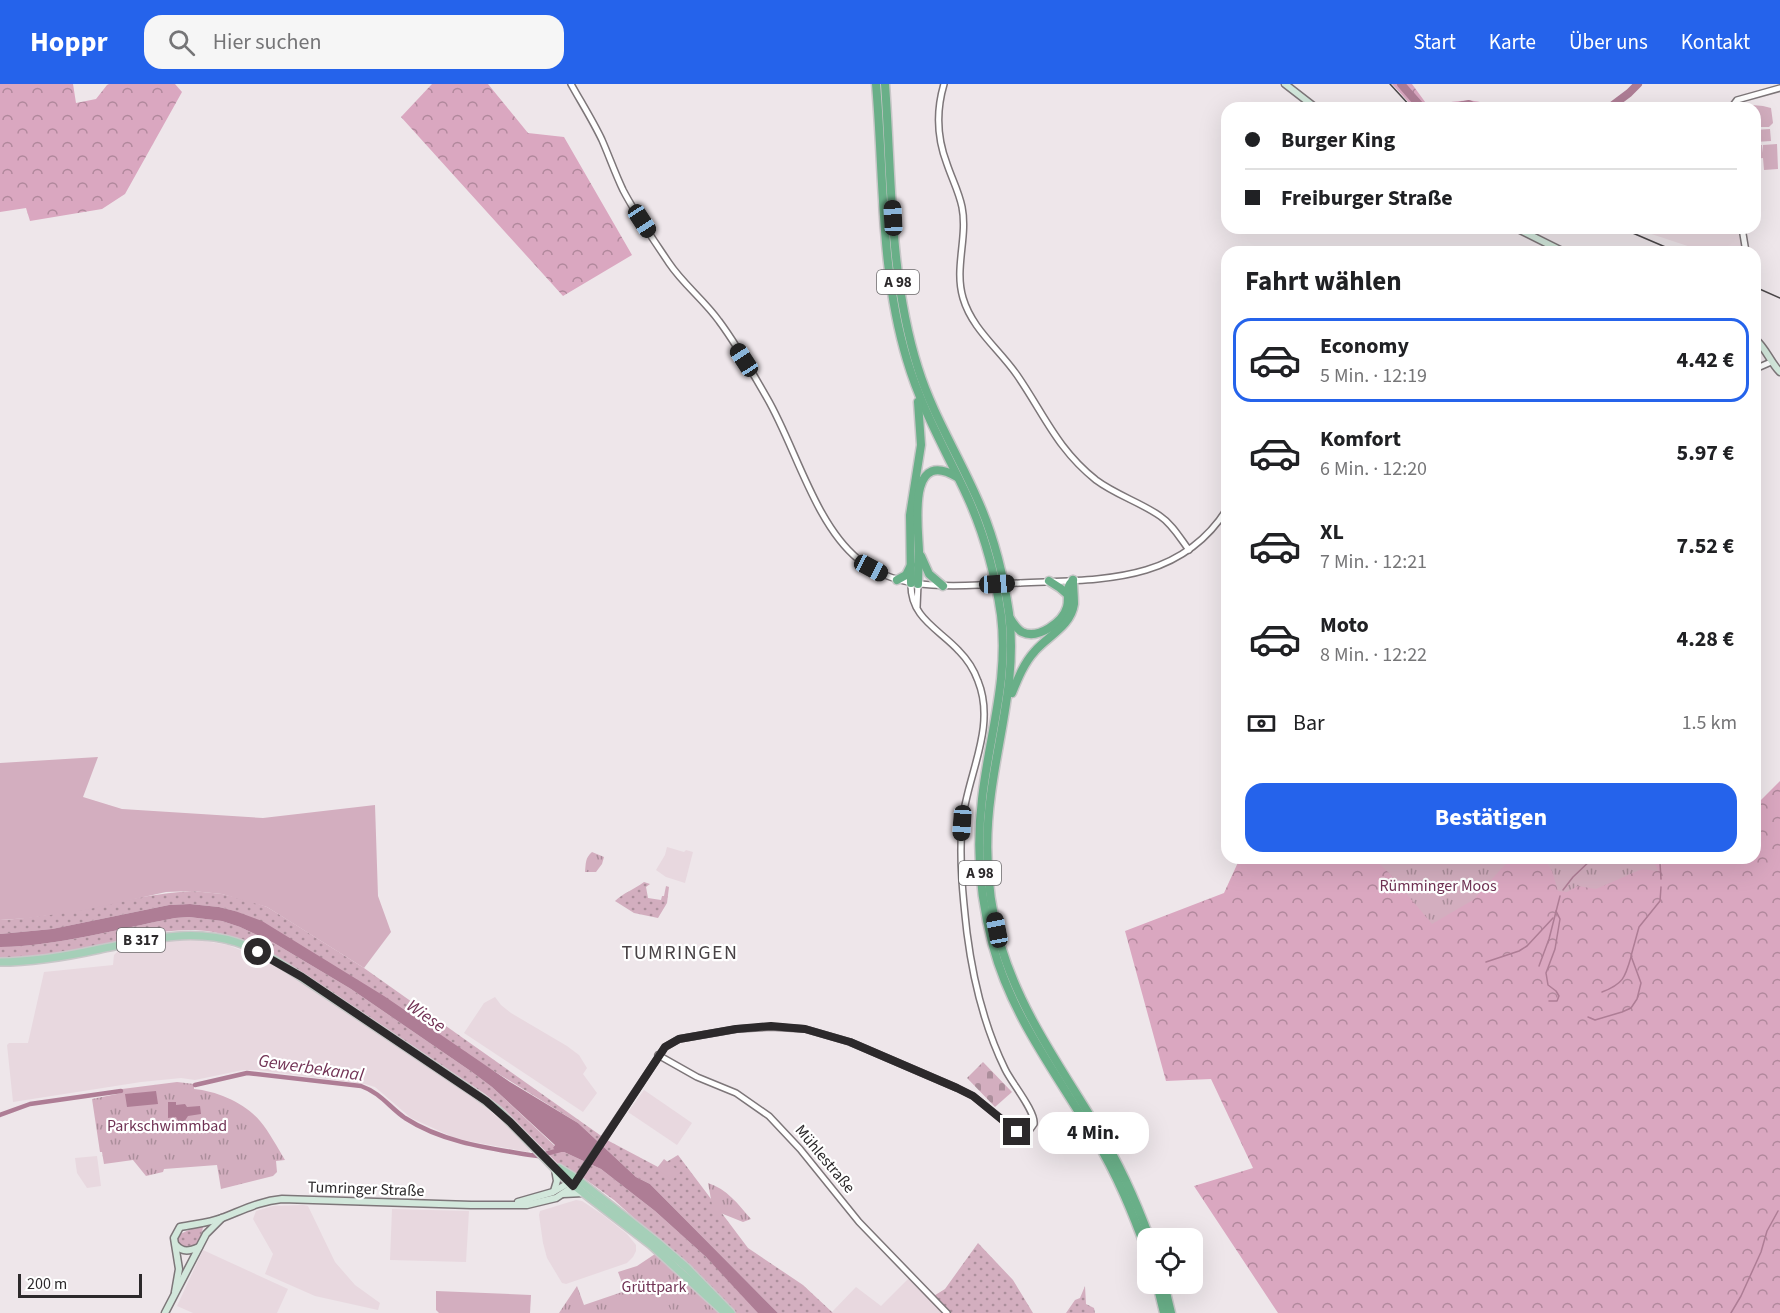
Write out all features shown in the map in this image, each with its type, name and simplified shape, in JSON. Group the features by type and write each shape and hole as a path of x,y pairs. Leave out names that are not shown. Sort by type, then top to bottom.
{"highway":[{"name":"A 98","path":"876,84 887,255 892,300 900,339 917,392 972,507 988,550 1001,615 1000,701 982,798 979,852 981,882 993,947 1043,1056 1096,1139 1145,1228"},
{"name":"A 98","path":"885,84 896,260 900,299 908,336 932,406 988,524 996,549 1010,618 1011,657 1008,701 991,793 988,857 991,897 1011,985"},
{"path":"915,584 911,565 909,515 921,445 917,392"},
{"path":"915,584 919,550 918,501 924,478 937,469 958,477"},
{"path":"919,550 929,574 943,586"},
{"path":"897,580 906,575 911,565"},
{"path":"1010,618 1021,631 1031,634 1058,621 1067,607 1068,586 1073,580"},
{"path":"1008,701 1025,664 1033,653 1062,627 1070,616 1074,605 1073,580"},
{"path":"1049,581 1067,594"},
{"name":"A 98","path":"1129,1196 1139,1228"},
{"path":"1159,1294 1164,1313"},
{"path":"1166,1294 1171,1313"}],"main road":[{"path":"1285,84 1308,102"},
{"path":"1528,234 1552,246"},
{"path":"1761,345 1780,372"},
{"name":"B 317","path":"0,962 54,958 168,936 204,936 237,942 283,965 470,1090 505,1116 545,1159 654,1245 725,1313"},
{"path":"554,1167 556,1184 554,1192"},
{"name":"B 317","path":"573,1182 583,1194 687,1268 731,1313"},
{"name":"Tumringer Straße","path":"535,1201 573,1182"},
{"name":"Tumringer Straße","path":"174,1243 175,1235 180,1227 223,1218 246,1207 282,1199 443,1205 512,1204 552,1199 562,1194 573,1182"},
{"path":"562,1194 583,1194"},
{"name":"Tumringer Straße","path":"206,1234 223,1218"},
{"path":"165,1313 206,1234 205,1222"},
{"path":"174,1243 183,1250 190,1251 199,1247"},
{"path":"174,1243 179,1269 175,1292"}],"street":[{"path":"571,84 601,137 631,205 671,266 719,321 768,400 824,517 832,530 860,561 897,580 943,586 1126,576 1166,564 1189,550 1213,529 1221,518"},
{"path":"944,84 940,98 939,129 941,147 963,210 964,234 960,281 968,310 978,328 1017,376 1051,431 1078,465 1112,491 1166,520 1189,550"},
{"path":"1735,102 1780,88"},
{"path":"1761,366 1771,362"},
{"path":"573,1182 658,1055 669,1044 693,1036 755,1027 805,1029 850,1042 973,1096 1014,1129 1022,1132 1032,1128 1035,1120 1006,1070 988,1026 976,988 967,931 961,836 964,806 982,733 983,696 977,678 967,660 917,610 911,594 915,584"},
{"name":"Mühlestraße","path":"658,1055 697,1077 747,1099 774,1121 819,1171 859,1222 947,1313"}],"shaded area":[{"path":"1651,234 1740,234 1742,246 1688,246"},
{"path":"667,847 693,852 685,883 666,877 656,870"},
{"path":"190,904 219,907 262,921 384,996 510,1082 578,1123 636,1177 650,1184 778,1313 758,1313 706,1257 655,1211 601,1169 564,1152 558,1152 553,1148 555,1145 492,1087 472,1072 351,989 274,943 240,927 222,921 189,917 175,918 44,944 0,947 0,934 52,929 169,905"},
{"path":"165,940 199,940 228,945 275,964 457,1084 500,1119 530,1150 528,1152 457,1139 411,1118 375,1087 365,1084 256,1070 243,1070 195,1080 181,1078 141,1082 13,1102 7,1045 9,1043 28,1043 44,972 113,965 114,955 120,949"},
{"path":"495,997 511,1013 579,1055 587,1068 583,1074 597,1093 583,1112 464,1033 484,1003"},
{"path":"644,1090 692,1123 677,1145 628,1112"},
{"path":"156,1091 158,1104 127,1107 125,1094"},
{"path":"168,1102 176,1102 176,1105 185,1104 187,1107 200,1106 201,1114 188,1116 184,1122 178,1121 176,1117 168,1118"},
{"path":"97,1156 101,1186 87,1188 77,1173 75,1158"},
{"path":"576,1200 582,1201 603,1215 627,1234 636,1245 636,1251 627,1263 566,1284 562,1283 547,1258 539,1215 540,1211"},
{"path":"273,1206 308,1206 335,1262 355,1285 380,1303 378,1310 315,1296 265,1274 273,1254 253,1219 256,1211"},
{"path":"392,1209 469,1211 466,1262 390,1260"},
{"path":"203,1250 288,1289 277,1313 193,1313 177,1306"},
{"path":"911,1276 947,1313 832,1312 856,1287 881,1306"}],"green space":[{"path":"0,84 73,84 76,103 96,99 109,84 175,84 182,92 125,194 102,209 30,221 26,208 0,212"},
{"path":"432,84 488,84 528,133 564,137 632,255 563,296 401,117"},
{"path":"1392,84 1412,84 1425,102 1408,102"},
{"path":"1470,100 1481,102 1453,102"},
{"path":"1761,106 1771,108 1773,123 1769,127 1761,127"},
{"path":"1770,129 1771,141 1761,142 1761,130"},
{"path":"1777,144 1778,169 1764,170 1763,158 1761,158 1761,145 1763,153 1763,145"},
{"path":"98,757 83,797 122,809 263,818 375,805 378,896 391,932 364,968 267,907 222,894 192,891 166,892 85,910 0,920 0,763"},
{"path":"1780,781 1780,1313 1278,1313 1194,1186 1253,1168 1211,1079 1166,1081 1125,931 1224,893 1237,864 1761,864 1761,800"},
{"path":"592,852 604,857 602,864 596,872 585,872 587,859"},
{"name":"Rümminger Moos","path":"1379,864 1506,864 1473,900 1432,924"},
{"path":"1548,864 1655,864 1658,871 1642,869 1596,889 1578,886 1567,892 1558,891"},
{"path":"644,882 650,884 646,887 648,898 661,900 666,886 669,887 667,903 658,918 634,913 615,901"},
{"path":"192,891 222,894 267,907 364,968 607,1140 658,1167 678,1155 748,1248 803,1285 833,1313 778,1313 650,1184 636,1177 578,1123 235,911 190,904 169,905 52,929 0,934 0,920 48,915 168,893"},
{"path":"189,917 222,921 274,943 351,989 472,1072 492,1087 559,1152 564,1152 601,1169 655,1211 706,1257 760,1313 734,1313 692,1270 614,1200 585,1179 561,1167 505,1110 485,1094 308,976 251,944 213,932 183,930 154,933 60,953 0,958 0,947 44,944"},
{"path":"983,1062 1012,1092 995,1107 967,1078"},
{"name":"Parkschwimmbad","path":"177,1082 194,1084 194,1089 212,1092 230,1099 254,1115 267,1130 285,1160 276,1161 277,1172 273,1176 221,1189 217,1165 164,1169 163,1172 146,1176 133,1160 104,1164 92,1099 122,1093 122,1089"},
{"path":"664,1159 680,1172 672,1181 657,1168"},
{"path":"708,1183 727,1193 751,1219 743,1222 713,1210"},
{"path":"200,1225 203,1227 200,1239 195,1244 185,1249 176,1243 178,1235"},
{"path":"978,1243 1013,1280 1033,1313 947,1313 932,1297 945,1289"},
{"name":"Grüttpark","path":"655,1254 721,1313 559,1313 577,1286 584,1305 625,1291 618,1272 637,1266"},
{"path":"1085,1286 1086,1304 1094,1308 1095,1313 1066,1313 1075,1300 1080,1298"},
{"path":"436,1291 531,1295 530,1313 439,1313 436,1310"},
{"path":"664,1296 672,1313 616,1313 632,1297"}],"waterway":[{"path":"1401,84 1417,102"},
{"path":"1617,102 1638,84"},
{"path":"1563,890 1587,864"},
{"path":"1660,864 1661,879"},
{"path":"1588,1017 1595,1020 1622,1012 1631,1008 1637,999 1641,983 1631,956 1639,927 1660,901 1661,887"},
{"path":"1539,966 1549,939 1560,896"},
{"path":"1549,1001 1557,1001 1559,996 1548,985 1546,973 1555,949 1560,919 1556,911"},
{"path":"1486,962 1527,946 1553,918"},
{"path":"1602,992 1619,983 1627,970 1631,957"},
{"name":"Gewerbekanal","path":"195,1085 247,1073 361,1086 379,1096 405,1118 449,1138 481,1147 538,1156 560,1150"},
{"name":"Gewerbekanal","path":"0,1115 30,1104 121,1091"},
{"path":"1731,1313 1741,1296 1761,1252 1767,1231 1778,1211"}],"railway":[{"path":"1390,84 1406,102"},
{"path":"1635,234 1663,246"},
{"path":"1761,290 1780,298"}],"district":[{"name":"TUMRINGEN","path":"680,953"}],"route":[{"path":"258,952 302,977 486,1101 498,1110 573,1186 665,1047 679,1039 736,1029 771,1026 805,1029 850,1042 973,1096 1017,1132"}],"water label":[{"name":"Wiese","path":"426,1016"}]}
